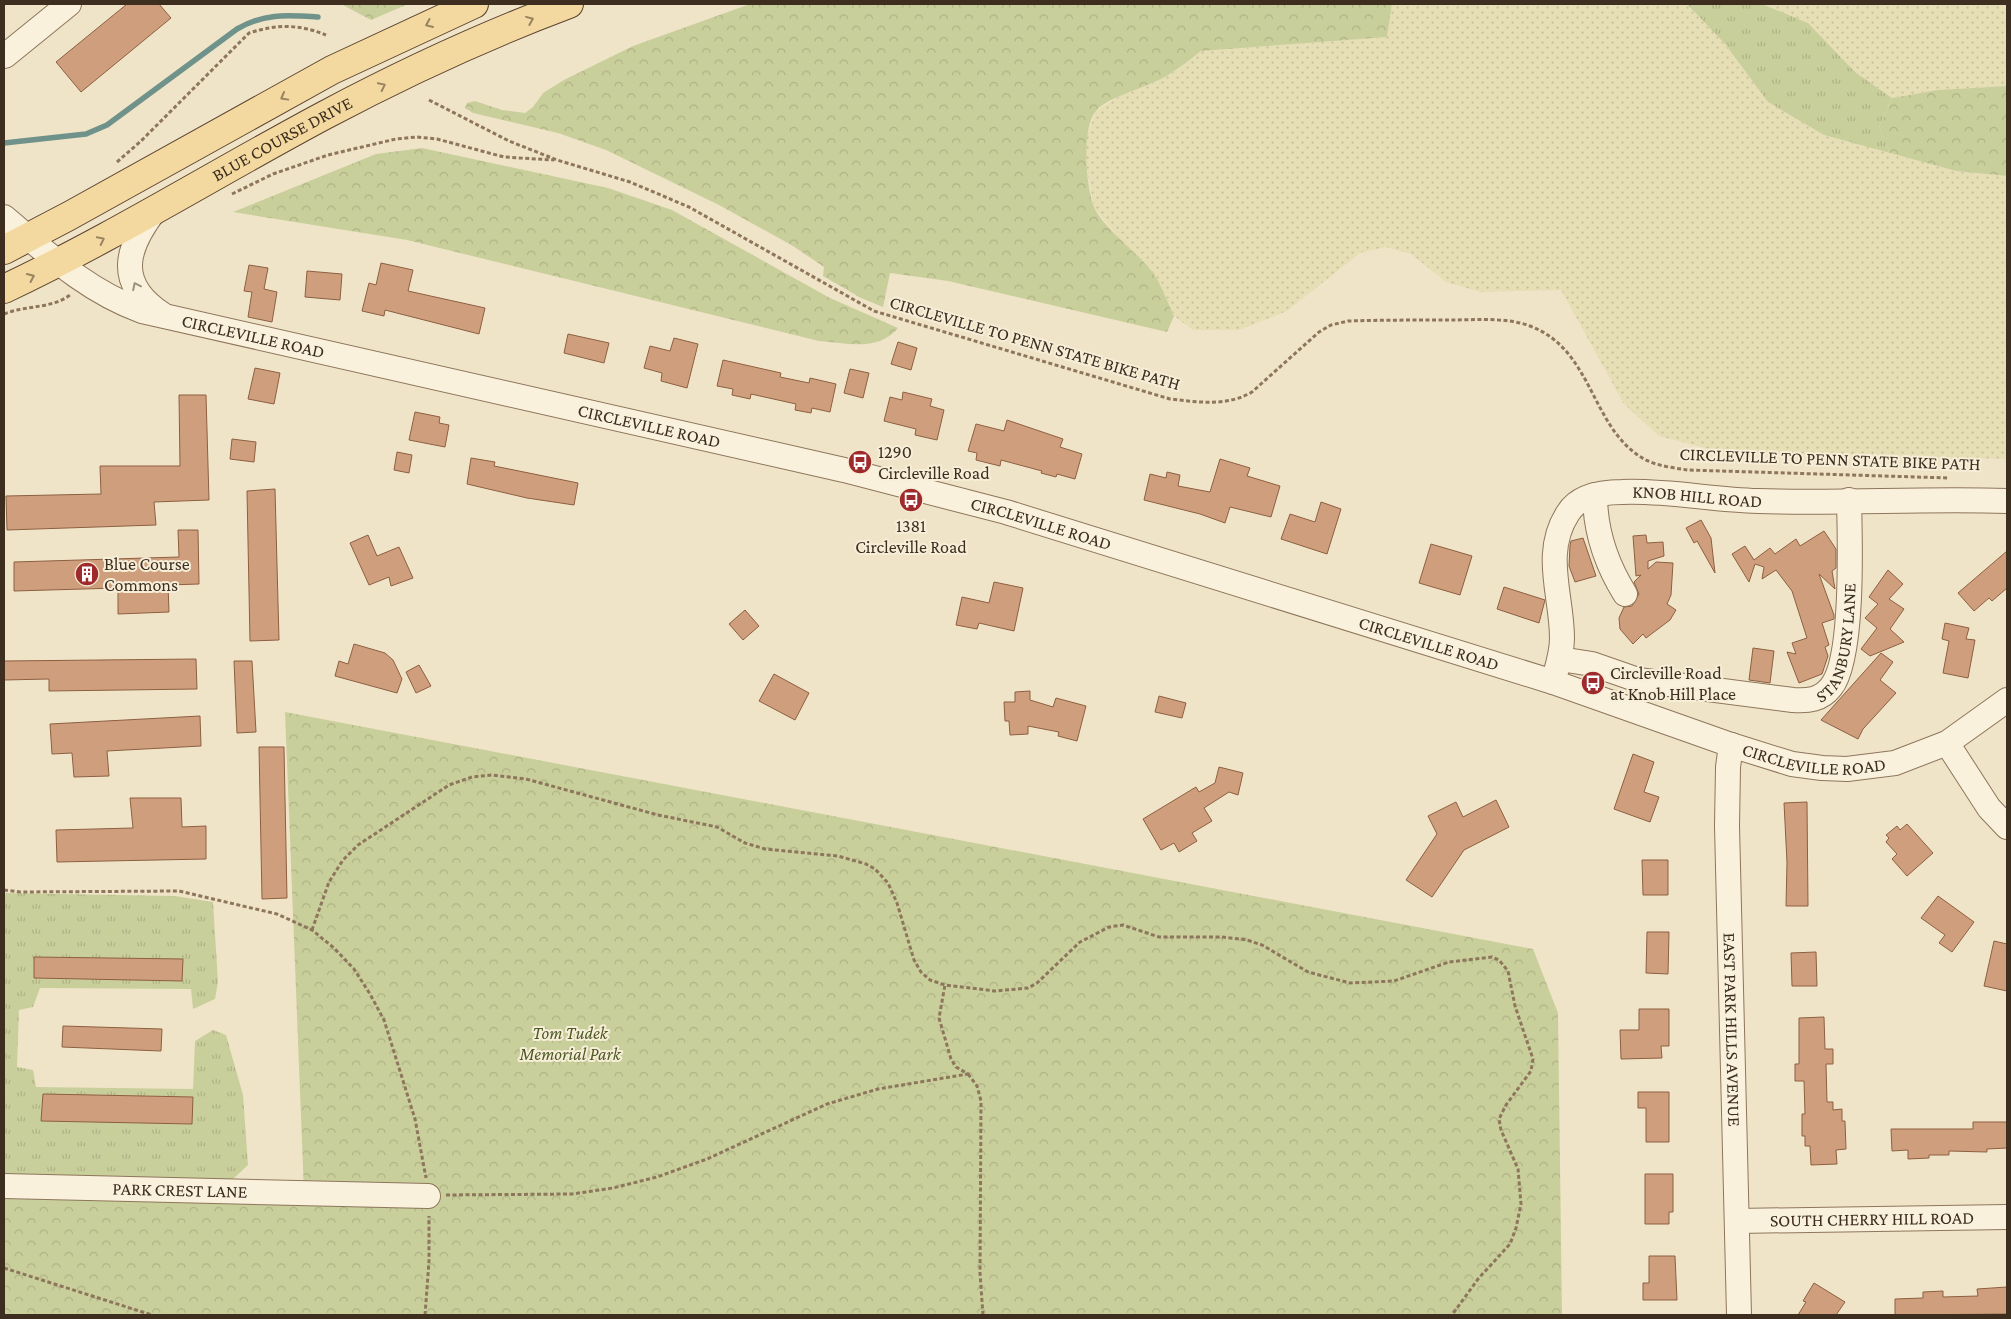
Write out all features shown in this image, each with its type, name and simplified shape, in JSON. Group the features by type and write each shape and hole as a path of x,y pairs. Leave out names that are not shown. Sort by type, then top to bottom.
{"main road":[{"name":"BLUE COURSE DRIVE","path":"4,250 93,203 332,70 474,4"},
{"name":"BLUE COURSE DRIVE","path":"4,290 59,264 381,86 501,32 569,4"}],"street":[{"path":"6,56 70,4"},
{"path":"155,210 134,242 131,251 131,275 142,297 170,319"},
{"name":"CIRCLEVILLE ROAD","path":"4,217 59,264 95,290 116,302 170,319 844,470 1015,515 1552,682 1731,746 1792,764 1847,769 1895,763 1947,743 2007,700"},
{"name":"KNOB HILL ROAD","path":"1552,682 1560,659 1562,637 1554,571 1555,547 1569,511 1580,499 1621,492 1755,501 2007,501"},
{"path":"1595,496 1597,525 1609,565 1624,594"},
{"name":"STANBURY LANE","path":"1560,659 1592,664 1638,680 1793,700 1816,699 1826,693 1838,676 1844,644 1851,568 1849,500"},
{"path":"1947,743 1989,808 2007,827"},
{"name":"EAST PARK HILLS AVENUE","path":"1731,746 1728,767 1727,826 1739,1315"},
{"name":"PARK CREST LANE","path":"4,1186 428,1196"},
{"name":"SOUTH CHERRY HILL ROAD","path":"1737,1221 2007,1217"}],"path":[{"path":"111,167 142,141 249,33 268,27 289,25 308,28 326,35"},
{"name":"CIRCLEVILLE TO PENN STATE BIKE PATH","path":"429,100 494,134 557,160 630,182 689,207 874,311 1170,399 1215,403 1239,399 1258,387 1318,332 1340,323 1391,320 1514,322 1542,332 1570,353 1618,435 1644,459 1660,465 1688,470 1957,478"},
{"path":"230,196 273,174 328,155 396,139 417,137 437,139 504,157 557,160"},
{"path":"29,306 54,304 75,291"},
{"path":"312,930 329,882 343,860 358,845 419,803 457,781 484,775 508,776 658,815 717,827 745,843 759,848 838,856 866,864 875,869 888,883 897,903 914,960 920,972 930,980 945,985 995,991 1028,988 1037,983 1080,942 1109,927 1123,925 1158,937 1221,937 1246,940 1262,945 1308,972 1350,982 1394,981 1431,968 1469,958 1489,957 1499,960 1508,971 1516,1010 1533,1058 1529,1075 1506,1105 1499,1119 1501,1130 1518,1169 1520,1204 1516,1228 1510,1244 1478,1279 1452,1315"},
{"path":"4,890 20,892 179,891 277,914 312,930 334,948 354,969 384,1020 415,1119 428,1196 430,1255 424,1315"},
{"path":"945,985 939,1018 950,1059 956,1067 968,1074 977,1086 981,1111 980,1273 983,1315"},
{"path":"428,1196 572,1194 613,1188 657,1177 707,1159 827,1104 886,1087 968,1074"},
{"path":"4,1268 152,1315"}],"shaded area":[{"path":"1392,4 1687,4 1725,44 1768,102 1824,135 1956,171 2007,176 2007,459 1721,452 1659,436 1624,404 1561,290 1480,292 1446,282 1411,254 1386,247 1360,253 1287,311 1239,330 1193,330 1174,316 1151,270 1124,244 1094,208 1087,170 1085,141 1096,111 1126,92 1154,82 1179,69 1201,51 1387,37"},
{"path":"1762,4 2007,4 2007,86 1938,90 1892,98 1855,72 1808,23"}],"green space":[{"path":"341,4 408,4 371,20"},
{"path":"750,4 1392,4 1387,37 1201,51 1166,76 1107,102 1096,111 1091,119 1088,130 1086,158 1091,198 1094,207 1104,222 1150,269 1164,292 1174,316 1167,332 948,281 890,273 883,307 861,298 823,276 824,267 793,246 719,205 606,150 558,133 473,113 465,108 467,103 475,101 502,110 525,113 533,107 543,93 564,80 633,46"},
{"path":"1687,4 1762,4 1808,23 1855,72 1892,98 1879,127 1890,153 1824,135 1768,102 1725,44"},
{"path":"2007,86 2007,176 1956,171 1890,153 1879,127 1892,98 1938,90"},
{"path":"422,148 608,188 672,210 830,298 898,328 890,336 872,343 851,344 819,341 407,240 233,212 376,154"},
{"name":"Tom Tudek Memorial Park","path":"285,712 1533,949 1558,1013 1562,1315 4,1315 4,1186 304,1193"},
{"path":"4,893 175,896 213,902 218,982 215,999 193,1009 191,989 40,988 33,1007 19,1010 17,1067 33,1070 36,1087 193,1089 195,1041 213,1030 226,1035 243,1095 248,1165 232,1180 4,1175"}],"building":[{"path":"127,4 159,4 171,18 81,92 56,62"},
{"path":"381,263 413,270 408,291 485,308 479,334 385,310 384,316 362,311 369,283 376,285"},
{"path":"249,265 268,268 264,289 277,292 272,322 248,317 252,292 244,291"},
{"path":"307,271 342,274 340,300 305,297"},
{"path":"568,334 609,343 604,363 564,353"},
{"path":"674,338 698,344 687,388 661,381 662,373 644,368 650,346 670,351"},
{"path":"898,342 917,348 911,370 891,364"},
{"path":"723,360 781,373 780,377 809,383 810,378 836,384 830,412 812,408 811,413 795,410 796,404 751,394 750,399 732,395 733,389 717,386"},
{"path":"255,368 280,373 274,404 248,399"},
{"path":"850,369 869,373 863,398 844,393"},
{"path":"903,392 932,399 930,406 944,410 937,440 915,435 916,429 884,421 890,397 902,400"},
{"path":"179,395 206,395 209,500 154,502 156,525 7,530 6,496 101,494 100,466 180,466"},
{"path":"415,412 440,417 439,423 449,425 445,447 409,440"},
{"path":"1007,420 1063,439 1060,447 1082,454 1075,479 1057,474 1056,477 1041,473 1042,471 1001,460 1000,466 976,460 977,453 968,451 976,424 1004,431"},
{"path":"232,439 256,442 254,462 230,459"},
{"path":"397,452 412,455 409,473 394,470"},
{"path":"471,458 495,462 494,466 578,483 574,505 527,498 467,484"},
{"path":"1220,459 1250,468 1247,476 1280,486 1271,517 1230,507 1225,523 1200,514 1144,500 1150,474 1166,478 1167,472 1180,475 1178,486 1210,492"},
{"path":"275,489 279,640 250,641 247,491"},
{"path":"1321,502 1341,509 1327,554 1281,539 1290,514 1315,522"},
{"path":"1701,520 1711,538 1715,573 1697,541 1694,543 1686,528"},
{"path":"178,530 198,530 199,584 168,585 169,612 118,614 118,588 14,591 14,562 179,557"},
{"path":"1824,531 1836,549 1836,568 1832,571 1835,589 1819,574 1834,615 1834,619 1822,623 1829,645 1825,647 1828,656 1822,674 1799,683 1787,652 1796,654 1792,643 1807,638 1792,591 1776,570 1762,579 1764,567 1755,564 1749,582 1732,554 1745,546 1754,560 1770,548 1775,554 1796,539 1800,546"},
{"path":"368,535 377,556 399,547 413,578 391,586 389,577 369,585 350,543"},
{"path":"1646,535 1647,543 1663,542 1664,556 1648,561 1648,569 1656,562 1673,563 1671,595 1667,604 1676,610 1670,620 1646,638 1643,634 1633,644 1620,629 1619,618 1624,607 1632,606 1639,594 1634,582 1641,575 1636,576 1633,536"},
{"path":"1583,538 1596,576 1575,582 1569,566 1570,546 1571,541"},
{"path":"1431,544 1472,556 1460,595 1419,583"},
{"path":"2007,551 2007,588 1992,601 1989,598 1974,611 1958,593"},
{"path":"1888,570 1903,584 1889,599 1904,609 1890,629 1904,642 1870,656 1861,649 1877,628 1865,618 1878,604 1869,597"},
{"path":"994,582 1023,588 1014,631 979,623 977,629 956,625 962,597 989,603"},
{"path":"1504,587 1545,600 1539,623 1497,609"},
{"path":"745,610 759,626 743,640 729,624"},
{"path":"1945,623 1969,628 1966,639 1975,640 1968,678 1943,673 1949,641 1942,639"},
{"path":"354,644 385,653 393,660 402,679 397,693 335,676 339,661 348,664"},
{"path":"1753,648 1774,651 1770,683 1749,680"},
{"path":"1881,653 1893,662 1880,680 1896,693 1863,729 1858,739 1821,720"},
{"path":"196,659 197,689 49,691 49,679 4,680 4,661"},
{"path":"234,661 252,661 256,732 237,733"},
{"path":"419,665 431,686 416,693 406,672"},
{"path":"774,674 809,693 795,720 759,701"},
{"path":"1030,691 1030,700 1053,707 1056,698 1086,706 1077,741 1058,736 1059,732 1028,726 1028,734 1010,735 1009,721 1005,721 1004,702 1015,702 1015,692"},
{"path":"1159,696 1186,703 1182,718 1155,712"},
{"path":"200,716 201,746 107,751 109,776 74,777 72,753 52,754 50,724"},
{"path":"259,747 284,747 287,898 262,899"},
{"path":"1633,754 1654,762 1644,792 1659,797 1650,822 1614,809"},
{"path":"1219,767 1243,773 1238,795 1229,792 1204,808 1212,821 1192,833 1197,841 1179,852 1174,843 1161,850 1143,819 1196,787 1199,792 1215,783"},
{"path":"130,798 181,798 182,827 206,826 206,859 57,862 56,830 133,828"},
{"path":"1496,800 1509,827 1464,850 1432,897 1406,880 1437,834 1428,816 1456,802 1463,817"},
{"path":"1807,802 1808,906 1786,906 1787,862 1784,803"},
{"path":"1907,824 1933,853 1907,876 1892,859 1897,854 1886,842 1889,838 1886,835 1897,826 1900,830"},
{"path":"1642,860 1668,860 1668,895 1643,895"},
{"path":"1938,896 1974,922 1952,952 1939,943 1945,935 1921,918"},
{"path":"1647,932 1669,932 1668,974 1646,973"},
{"path":"1994,941 2007,944 2007,991 1984,986"},
{"path":"1816,952 1817,986 1792,986 1791,953"},
{"path":"34,957 183,959 182,981 34,978"},
{"path":"1639,1009 1669,1009 1669,1046 1661,1046 1662,1058 1621,1059 1620,1030 1639,1030"},
{"path":"1824,1017 1825,1049 1833,1049 1833,1064 1826,1064 1827,1102 1833,1102 1833,1110 1842,1109 1842,1121 1845,1121 1846,1149 1836,1150 1837,1164 1811,1165 1810,1146 1805,1146 1805,1136 1802,1136 1802,1114 1805,1114 1804,1081 1795,1081 1795,1064 1799,1064 1799,1018"},
{"path":"63,1026 162,1029 161,1051 62,1047"},
{"path":"1638,1092 1669,1092 1669,1142 1646,1142 1646,1108 1638,1108"},
{"path":"43,1094 193,1097 192,1124 41,1121"},
{"path":"1973,1122 2007,1122 2007,1148 1987,1149 1987,1152 1949,1151 1949,1155 1929,1155 1929,1158 1908,1159 1908,1150 1892,1151 1891,1129 1973,1129"},
{"path":"1645,1174 1673,1174 1673,1212 1669,1212 1669,1224 1645,1224"},
{"path":"1649,1256 1675,1256 1677,1300 1643,1300 1643,1283 1649,1283"},
{"path":"1814,1283 1845,1302 1836,1315 1798,1315 1806,1302 1803,1301"},
{"path":"2007,1287 2007,1314 1895,1315 1895,1299 1923,1298 1923,1292 1943,1291 1943,1297 1978,1296 1977,1289"}],"waterway":[{"path":"4,143 86,134 107,125 237,29 257,20 276,16 318,17"}],"place":[{"name":"1290 Circleville Road","path":"860,462"},
{"name":"1381 Circleville Road","path":"911,500"},
{"name":"Blue Course Commons","path":"87,574"},
{"name":"Circleville Road at Knob Hill Place","path":"1593,683"}]}
